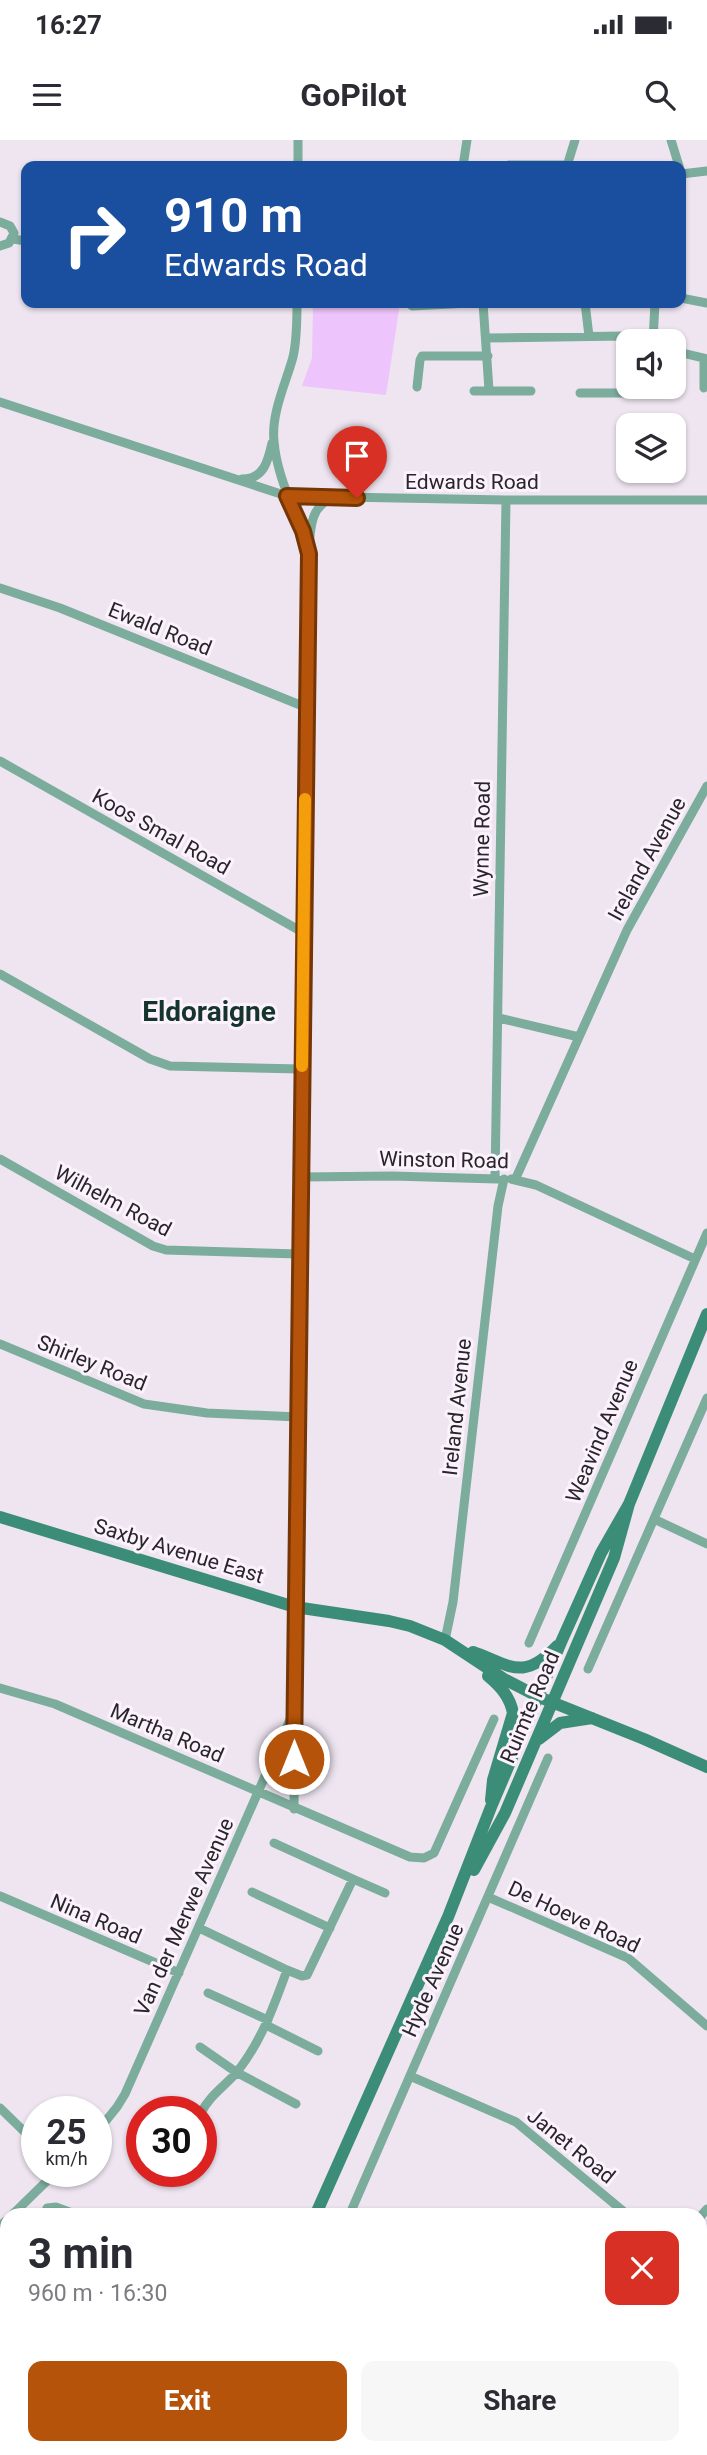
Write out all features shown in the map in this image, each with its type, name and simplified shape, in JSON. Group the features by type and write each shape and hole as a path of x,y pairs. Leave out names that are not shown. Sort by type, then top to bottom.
{"main road":[{"name":"Ruimte Road","path":"448,1917 505,1813 614,1558 629,1504 707,1314"},
{"name":"Ruimte Road","path":"319,2208 448,1917 562,1640 601,1553 629,1504"},
{"name":"Saxby Avenue East","path":"0,1517 295,1606 388,1621 447,1642 504,1679 539,1697 707,1767"},
{"path":"447,1642 503,1666 520,1668 548,1655 562,1640"},
{"path":"447,1642 503,1689 512,1708 511,1726 490,1794 491,1807"},
{"path":"530,1752 542,1735 558,1724 592,1718"}],"street":[{"path":"298,140 298,161"},
{"path":"464,161 467,140"},
{"path":"569,161 575,140"},
{"path":"671,140 677,161"},
{"path":"686,173 707,171"},
{"path":"0,222 7,223 13,229 13,239 0,246"},
{"path":"13,239 21,240"},
{"path":"686,299 707,303"},
{"path":"234,479 251,479 262,471 269,458 276,413 294,352 297,308"},
{"path":"483,308 489,390"},
{"path":"586,308 589,336"},
{"path":"654,329 656,308"},
{"path":"486,338 616,336"},
{"path":"686,354 705,359 704,388"},
{"path":"417,387 422,356 488,356"},
{"path":"474,390 531,391"},
{"path":"580,393 616,393"},
{"name":"Edwards Road","path":"0,402 287,496 506,500 707,499"},
{"path":"273,439 287,496 303,531 309,554"},
{"path":"294,1809 305,707 309,554 313,514 321,503 332,498"},
{"name":"Wynne Road","path":"500,1179 498,918 506,500"},
{"name":"Ewald Road","path":"0,588 60,608 305,707"},
{"name":"Koos Smal Road","path":"0,761 304,933"},
{"name":"Ireland Avenue","path":"515,1180 627,930 707,786"},
{"path":"0,974 150,1059 170,1066 302,1069"},
{"path":"499,1018 579,1037"},
{"name":"Wilhelm Road","path":"0,1159 159,1248 171,1251 299,1254"},
{"name":"Winston Road","path":"301,1177 392,1176 515,1180 536,1185 695,1259"},
{"name":"Ireland Avenue","path":"447,1642 500,1179"},
{"name":"Weavind Avenue","path":"529,1643 707,1233"},
{"name":"Shirley Road","path":"0,1344 144,1404 207,1413 298,1416"},
{"path":"588,1669 707,1398"},
{"path":"654,1519 707,1544"},
{"name":"Martha Road","path":"0,1688 55,1704 294,1809 410,1857 424,1858 433,1853 494,1719"},
{"name":"Van der Merwe Avenue","path":"112,2113 125,2094 294,1710"},
{"name":"Hyde Avenue","path":"352,2208 548,1758"},
{"path":"274,1843 385,1893"},
{"path":"199,1928 287,1970 302,1976 307,1975 353,1879"},
{"path":"252,1892 330,1928"},
{"name":"Nina Road","path":"0,1896 179,1973"},
{"name":"De Hoeve Road","path":"488,1897 628,1958 707,2026"},
{"path":"212,2096 236,2073 267,2023 287,1970"},
{"path":"208,1993 318,2051"},
{"path":"200,2048 236,2073 296,2104"},
{"name":"Janet Road","path":"410,2076 516,2122 618,2208"},
{"path":"0,2108 21,2128"},
{"path":"19,2208 41,2187"}],"shaded area":[{"path":"313,308 399,308 386,395 302,386 312,358"}],"slow traffic":[{"path":"302,1066 305,799"}],"district":[{"name":"Eldoraigne","path":"209,1011"}],"route":[{"path":"294,1759 309,554 297,514 287,496 357,498"}]}
